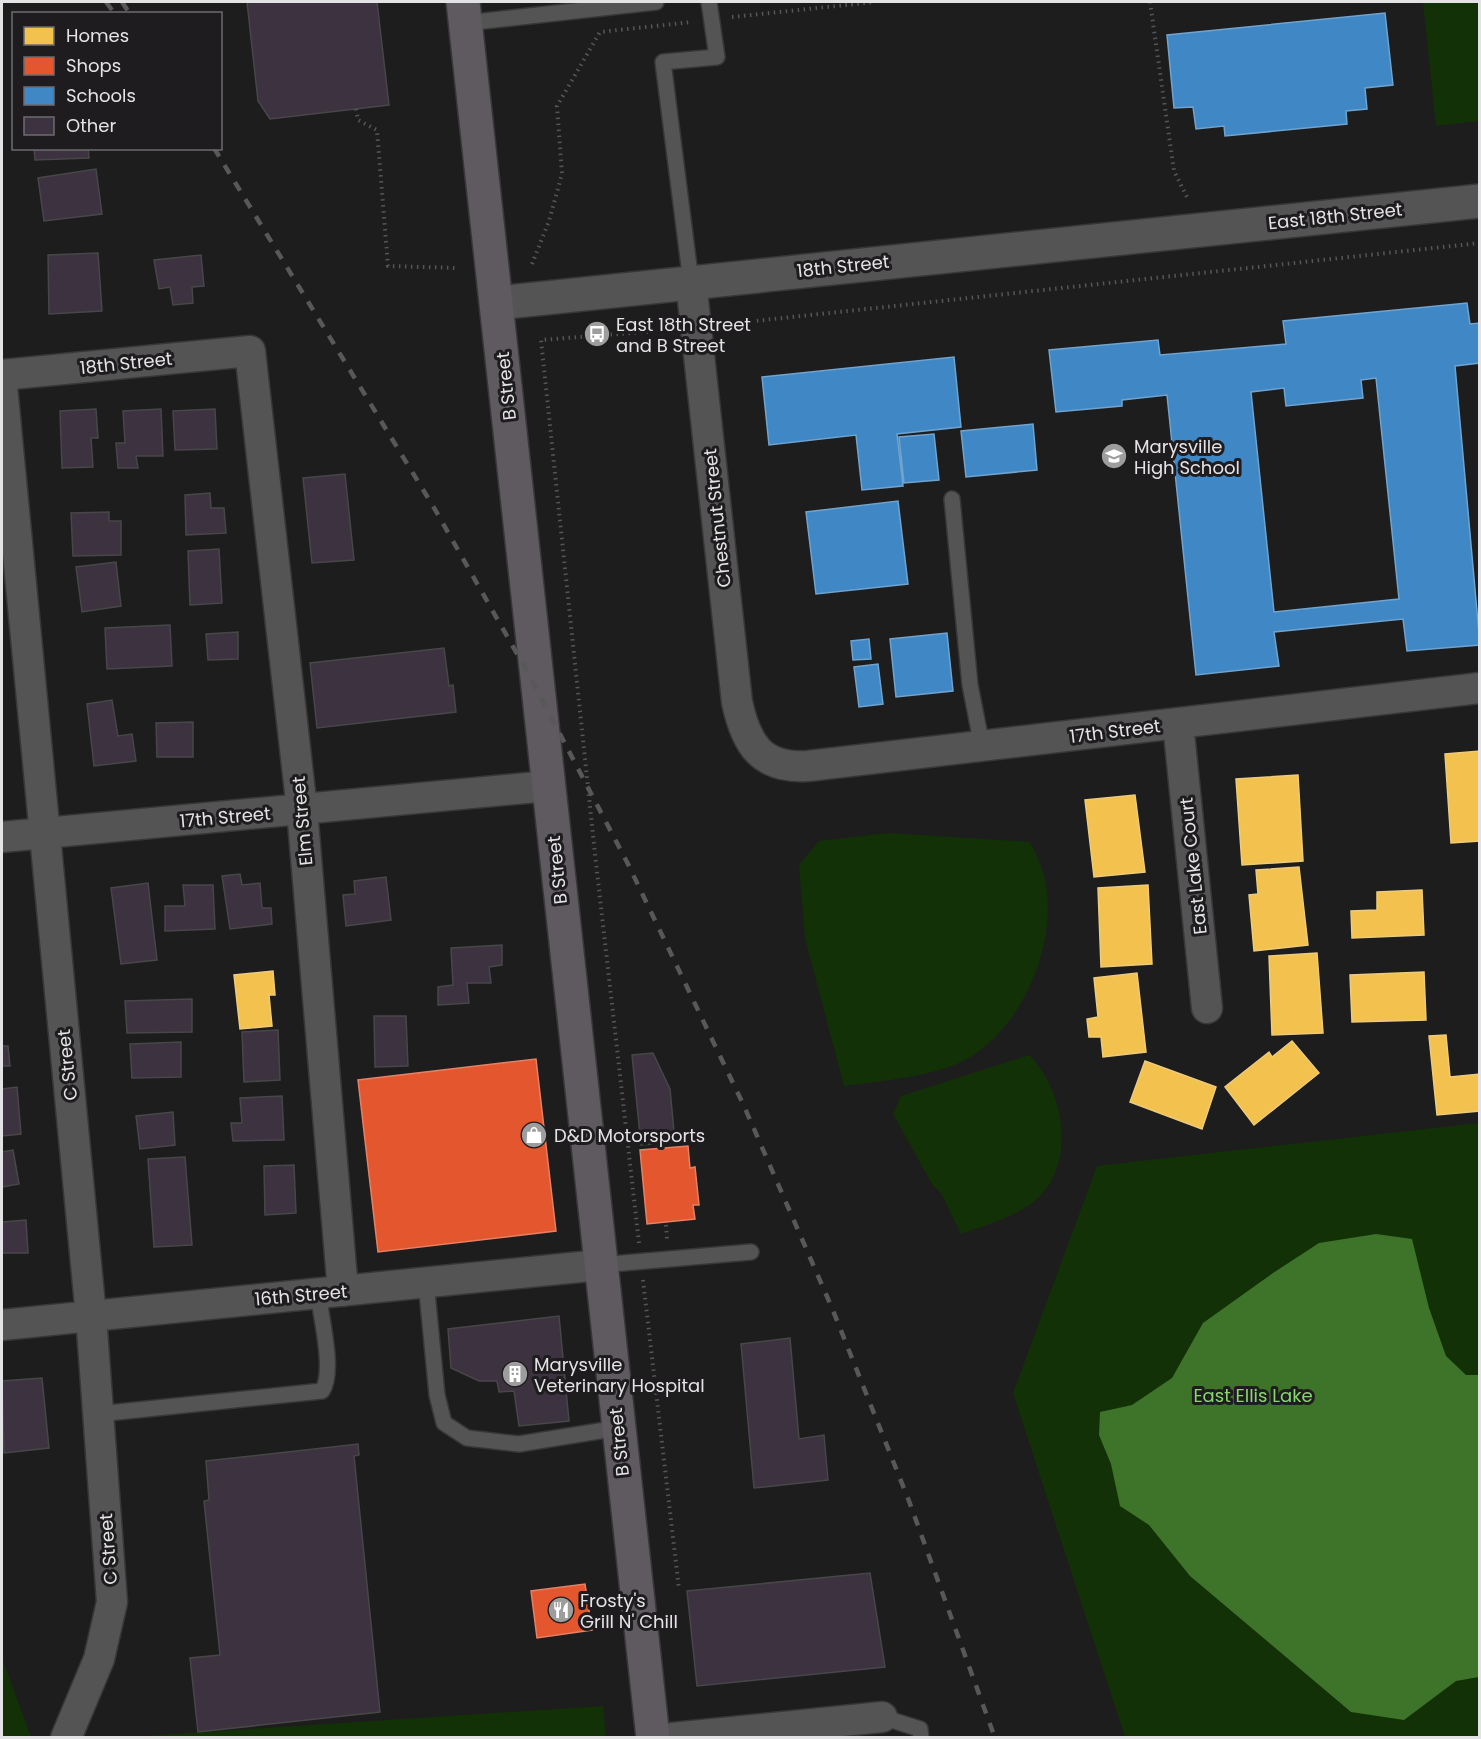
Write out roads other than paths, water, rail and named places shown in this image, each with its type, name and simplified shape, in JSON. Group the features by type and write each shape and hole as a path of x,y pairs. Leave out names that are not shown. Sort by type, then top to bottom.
{"highway":[{"name":"B Street","path":"464,12 653,1737"}],"street":[{"name":"East 18th Street","path":"1190,232 1479,201"},
{"name":"18th Street","path":"497,303 1190,232"},
{"name":"Chestnut Street","path":"691,282 737,702 743,729 755,750"},
{"name":"18th Street","path":"2,375 250,351"},
{"name":"Elm Street","path":"250,351 302,810 330,1292"},
{"name":"C Street","path":"2,386 91,1316 112,1602 99,1659 66,1737"},
{"name":"17th Street","path":"755,750 774,763 791,767 1479,688"},
{"name":"East Lake Court","path":"1178,723 1207,1008"},
{"name":"17th Street","path":"2,837 548,786"},
{"name":"16th Street","path":"2,1325 128,1310 600,1265"},
{"path":"672,1737 882,1717"}],"lane":[{"path":"464,12 656,2"},
{"path":"691,282 663,62 717,57 709,2"},
{"path":"952,499 970,685 982,746"},
{"path":"600,1265 751,1252"},
{"path":"426,1282 437,1395 444,1423 467,1438 519,1444 618,1428"},
{"path":"98,1414 321,1391 327,1383 330,1292"},
{"path":"882,1717 920,1730 921,1737"}],"railway":[{"path":"106,2 114,12"},
{"path":"122,2 129,12"},
{"path":"215,150 433,506 528,673 628,864 744,1106 832,1308 909,1501 995,1738"}],"place":[{"name":"East 18th Street and B Street","path":"597,334"},
{"name":"Marysville High School","path":"1114,456"},
{"name":"D&D Motorsports","path":"534,1135"},
{"name":"Marysville Veterinary Hospital","path":"515,1374"},
{"name":"Frosty's Grill N' Chill","path":"561,1610"}],"park label":[{"name":"East Ellis Lake","path":"1253,1395"}]}
